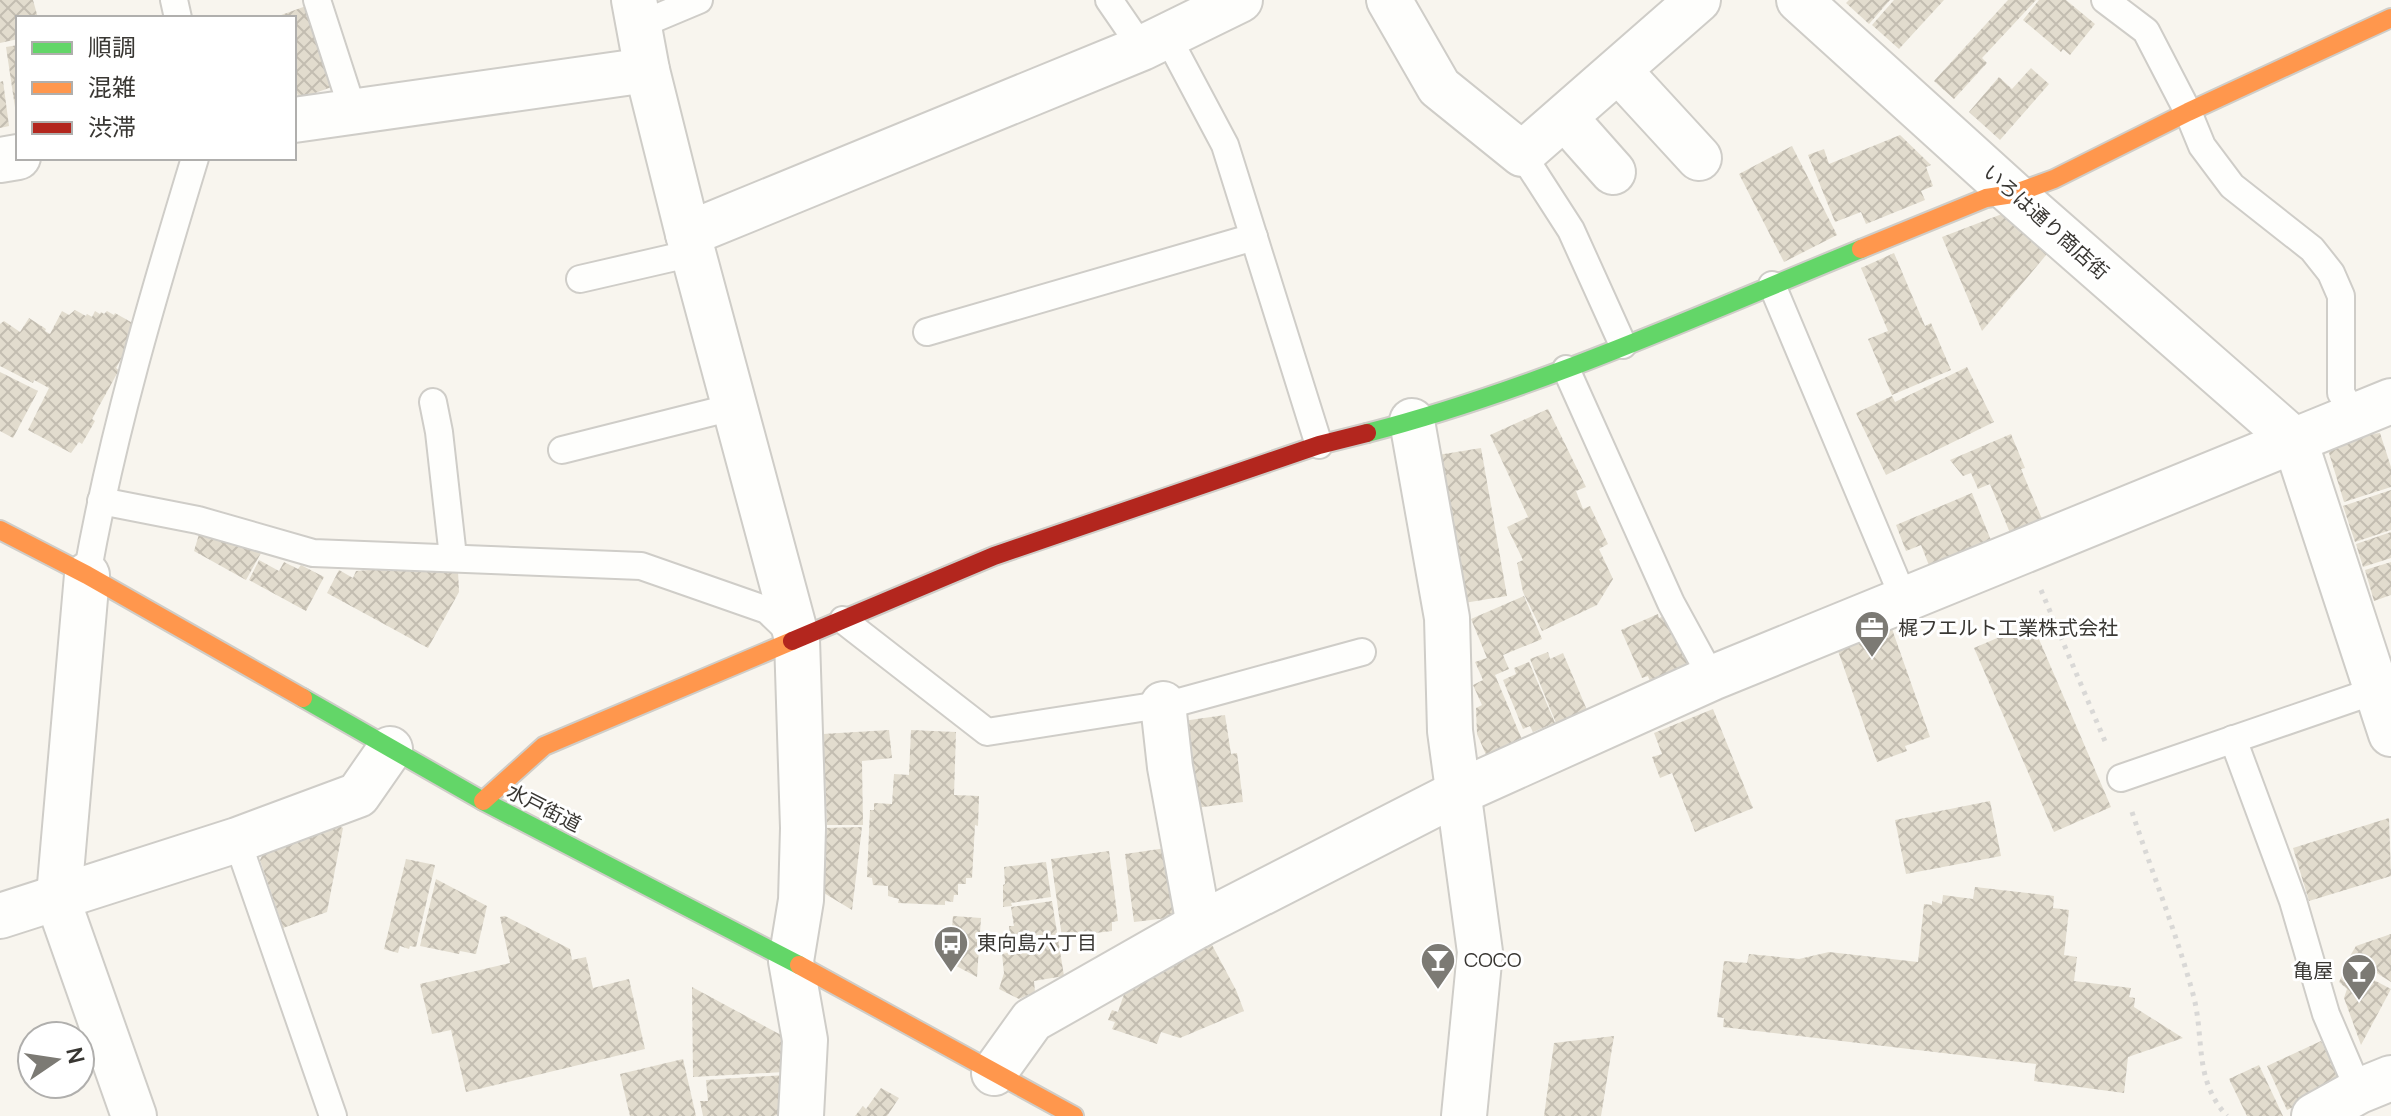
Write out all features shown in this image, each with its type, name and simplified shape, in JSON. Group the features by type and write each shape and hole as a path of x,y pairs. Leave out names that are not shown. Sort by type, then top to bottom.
{"main road":[{"path":"483,801 544,746 994,556 1319,445 1412,421 1566,369 1986,198 2013,194 2054,179 2188,112 2391,18"},
{"name":"水戸街道","path":"0,530 87,575 483,801 791,961 1074,1116"}],"street":[{"path":"690,244 1154,42 1240,0"},
{"path":"1389,0 1439,87 1522,154 1566,119 1698,0"},
{"name":"いろは通り商店街","path":"1799,0 2013,194 2295,441"},
{"path":"636,13 690,244 797,639 803,828 801,900 791,961 805,1040 801,1116"},
{"path":"296,120 647,70"},
{"path":"1619,71 1699,158"},
{"path":"1566,119 1613,172"},
{"path":"994,1073 1032,1020 1199,925 1457,793 1712,678 2373,408"},
{"path":"1412,421 1447,618 1450,731 1480,952 1464,1116"},
{"path":"2295,441 2391,734"},
{"path":"87,575 59,896 128,1113"},
{"path":"1163,704 1170,767 1199,925"},
{"path":"0,916 237,840 358,795 390,749"},
{"path":"2314,1116 2375,1084"}],"lane":[{"path":"317,0 353,111"},
{"path":"636,13 699,0"},
{"path":"1109,0 1154,42 1225,145 1319,445"},
{"path":"2105,0 2146,31 2202,146 2232,186 2312,249 2331,273 2341,296 2341,393 2373,408"},
{"path":"1522,154 1571,230 1623,345"},
{"path":"87,575 101,501 150,306 194,160"},
{"path":"927,332 1254,237"},
{"path":"580,279 690,244"},
{"path":"1772,285 1904,599"},
{"path":"1566,369 1671,603 1712,678"},
{"path":"433,402 453,557"},
{"path":"562,450 733,407"},
{"path":"101,501 198,520 313,553 641,566 767,610 797,639"},
{"path":"843,620 987,732 1163,704 1362,652"},
{"path":"2121,778 2377,690"},
{"path":"2233,739 2293,901 2326,1014 2375,1084"},
{"path":"237,840 333,1116"}],"path":[{"path":"2024,552 2121,778 2194,997 2204,1077 2215,1103 2227,1116"}],"building":[{"path":"0,0 33,0 37,16 16,16 16,39 0,43"},
{"path":"1849,0 1890,0 1869,24 1846,3"},
{"path":"1894,0 1944,0 1899,49 1872,25"},
{"path":"2008,0 2036,0 1982,58 1987,63 1954,99 1934,81"},
{"path":"2039,0 2066,0 2095,24 2070,55 2063,49 2061,52 2023,20"},
{"path":"317,2 345,82 299,99 296,90 296,16 278,16"},
{"path":"16,45 16,114 6,47"},
{"path":"2031,68 2049,84 2000,140 1969,112 1999,77 2012,89"},
{"path":"3,81 9,126 0,128 0,82"},
{"path":"1900,135 1931,165 1926,167 1933,186 1921,191 1925,200 1866,224 1861,212 1835,222 1808,155 1824,149 1829,164"},
{"path":"1792,146 1837,235 1784,262 1739,174"},
{"path":"2002,214 2047,254 1982,331 1942,237"},
{"path":"1894,253 1925,326 1931,323 1951,370 1892,395 1868,339 1888,331 1861,268"},
{"path":"75,310 92,317 95,311 104,314 107,311 136,325 116,368 119,370 92,419 95,421 82,444 79,442 71,453 28,430 49,388 0,366 0,324 4,321 20,332 29,318 50,334 62,311 69,315"},
{"path":"1967,367 1994,422 1886,475 1856,413 1892,396 1895,402"},
{"path":"0,372 38,391 13,438 0,431"},
{"path":"1548,409 1586,487 1576,491 1583,509 1590,506 1608,544 1599,549 1613,579 1597,605 1542,631 1523,592 1517,563 1523,560 1507,527 1528,517 1490,435"},
{"path":"2380,433 2391,467 2391,487 2344,502 2325,440"},
{"path":"2011,434 2025,468 2021,469 2042,519 2010,533 1990,484 1978,489 1971,473 1963,476 1950,460"},
{"path":"1481,448 1507,596 1464,603 1438,455"},
{"path":"2391,490 2391,530 2355,542 2343,506"},
{"path":"1972,493 1992,543 1930,568 1921,545 1906,551 1896,525"},
{"path":"200,531 261,553 246,580 194,551"},
{"path":"2391,532 2391,558 2363,567 2356,544"},
{"path":"259,560 279,571 284,562 298,569 301,565 324,577 306,611 249,580"},
{"path":"2391,562 2391,595 2374,601 2365,570"},
{"path":"339,570 353,578 356,571 458,571 459,592 428,648 327,593"},
{"path":"1524,596 1542,639 1503,655 1509,669 1495,675 1523,742 1487,757 1477,734 1476,708 1482,705 1473,685 1483,680 1475,662 1487,658 1471,619"},
{"path":"1672,613 1694,663 1650,682 1648,676 1642,678 1621,630 1658,614 1659,618"},
{"path":"2032,623 2111,807 2054,832 1974,648"},
{"path":"1892,629 1930,737 1905,746 1907,751 1877,762 1837,648"},
{"path":"1548,652 1550,659 1563,653 1587,710 1556,723 1530,659"},
{"path":"1529,662 1555,723 1533,732 1530,726 1523,729 1503,680 1516,674 1514,668"},
{"path":"1713,709 1753,808 1695,832 1672,773 1660,778 1652,757 1662,754 1654,733"},
{"path":"1225,715 1231,754 1237,753 1243,802 1195,808 1183,721"},
{"path":"889,730 892,758 862,761 863,825 827,825 823,734"},
{"path":"911,730 956,732 954,795 979,796 972,878 966,878 966,884 958,884 958,895 954,895 953,902 945,901 945,905 898,903 899,899 888,896 888,886 873,885 872,878 867,877 870,810 874,810 874,803 892,804 894,774 909,775"},
{"path":"1990,801 2001,856 1906,874 1895,820"},
{"path":"2389,818 2391,876 2309,901 2293,848"},
{"path":"331,823 343,828 327,912 283,928 260,860 266,847"},
{"path":"862,827 852,910 824,893 823,828"},
{"path":"1180,846 1176,917 1134,922 1125,854"},
{"path":"1109,851 1118,921 1112,922 1112,931 1062,937 1051,859"},
{"path":"406,859 435,865 416,947 410,946 409,949 400,946 398,953 384,949"},
{"path":"1046,862 1051,897 1003,907 1004,867"},
{"path":"436,879 487,906 476,954 460,951 459,954 420,946"},
{"path":"1975,887 2054,896 2053,908 2069,910 2064,955 2077,957 2074,981 2131,988 2129,997 2135,998 2134,1007 2183,1038 2128,1057 2124,1093 2034,1081 2036,1064 1723,1027 1724,1018 1717,1017 1724,961 1747,963 1749,954 1799,959 1829,952 1918,962 1924,904 1932,905 1932,901 1942,904 1943,895 1973,899"},
{"path":"1052,901 1064,976 1034,981 1035,992 1019,999 999,989 1004,973 1002,954 1012,952 1009,926 1014,926 1011,907"},
{"path":"505,916 570,949 572,960 586,957 593,988 629,979 645,1049 466,1092 451,1030 432,1034 420,984 510,963 500,917"},
{"path":"953,916 981,918 977,977 945,960 957,938 951,938"},
{"path":"2391,934 2391,982 2350,956 2356,946"},
{"path":"1211,943 1244,1011 1180,1038 1161,1032 1157,1044 1112,1029 1115,1022 1108,1020 1112,1010 1118,1012 1128,982"},
{"path":"2347,966 2391,989 2361,1045 2344,998 2347,989 2339,982"},
{"path":"692,987 781,1035 784,1072 693,1077"},
{"path":"1614,1036 1601,1116 1544,1116 1554,1043"},
{"path":"2321,1041 2342,1084 2287,1110 2267,1066"},
{"path":"683,1059 696,1116 630,1116 620,1074"},
{"path":"2259,1065 2283,1116 2247,1116 2229,1079"},
{"path":"785,1075 784,1114 703,1116 700,1101 708,1101 706,1080"},
{"path":"881,1088 899,1098 887,1116 855,1116 863,1106 866,1109"}],"traffic: fast":[{"path":"1367,433 1555,373 1861,249"},
{"path":"303,698 483,801 799,965"}],"traffic: slow":[{"path":"1861,249 1986,198 2013,194 2054,179 2188,112 2391,18"},
{"path":"0,530 87,575 303,698"},
{"path":"483,801 544,746 792,641"},
{"path":"799,965 1074,1116"}],"traffic: jam":[{"path":"792,641 994,556 1319,445 1367,433"}],"place":[{"name":"梶フエルト工業株式会社","path":"1872,659"},
{"name":"東向島六丁目","path":"951,974"},
{"name":"COCO","path":"1438,991"},
{"name":"亀屋","path":"2359,1002"}]}
